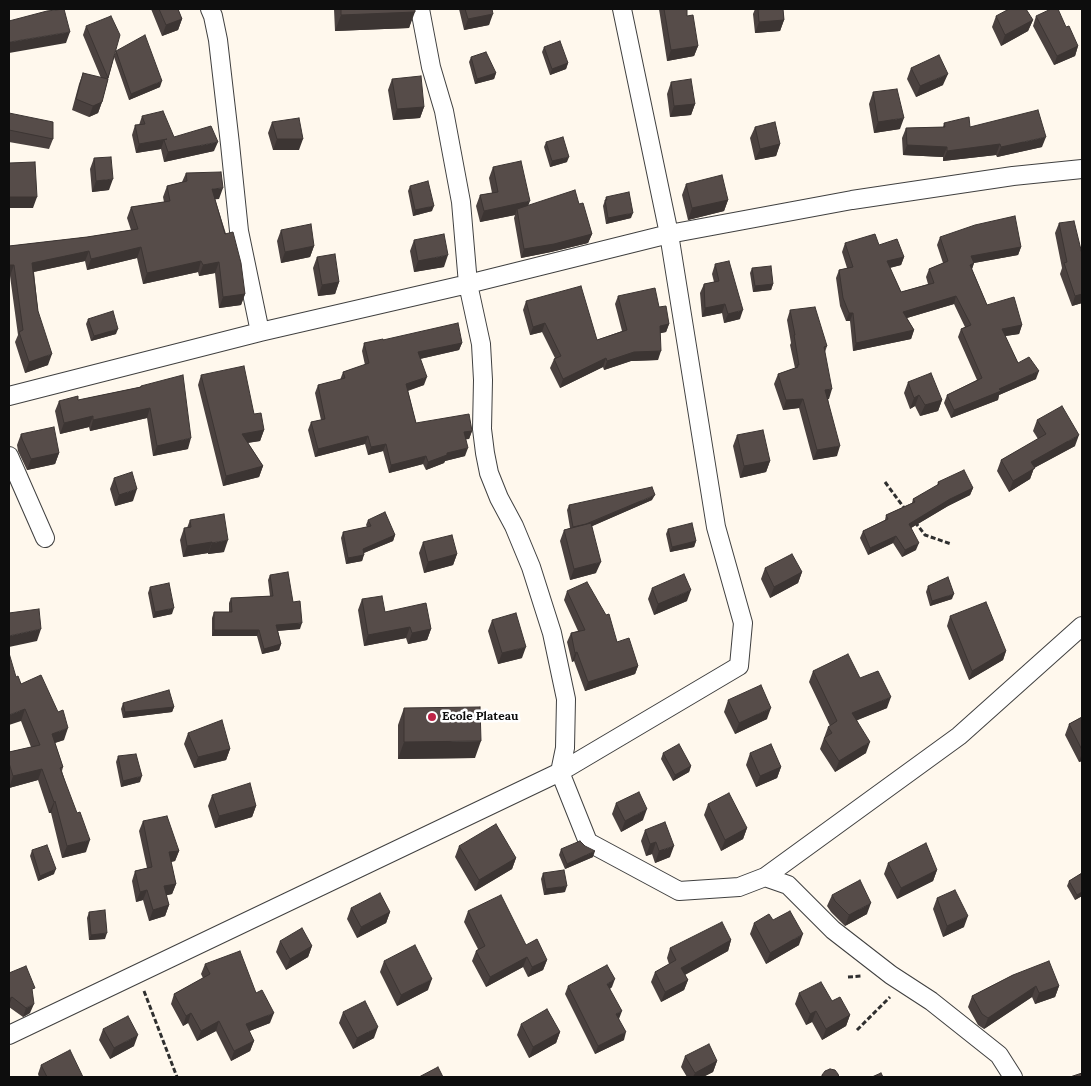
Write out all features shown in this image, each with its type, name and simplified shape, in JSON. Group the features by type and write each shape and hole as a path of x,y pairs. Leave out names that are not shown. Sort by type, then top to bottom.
{"street":[{"path":"210,9 218,40 239,232 260,332"},
{"path":"420,9 432,67 444,110 461,202 468,284 481,344 484,453 489,473 499,498 514,526 531,567 552,633 566,699 565,748 560,772 588,842 680,891 739,887 765,877 959,736 1082,626"},
{"path":"9,1036 560,772 739,666 743,622 716,527 669,234 622,9"},
{"path":"9,396 260,332 468,284 669,234 852,200 1013,176 1082,169"},
{"path":"9,456 44,538"},
{"path":"765,877 788,885 834,930 891,976 931,1001 999,1055 1013,1077"}],"path":[{"path":"884,482 907,512"},
{"path":"913,520 924,535 951,544"},
{"path":"138,974 177,1077"},
{"path":"857,1030 904,984"}],"building":[{"path":"64,9 70,32 10,42 9,45 9,21 47,11"},
{"path":"159,9 178,9 182,19 166,25"},
{"path":"341,9 415,9 415,12 341,15"},
{"path":"465,9 492,9 493,14 468,19"},
{"path":"664,9 687,9 687,16 693,15 698,46 671,50"},
{"path":"758,9 783,9 784,20 759,22"},
{"path":"1009,9 1026,9 1033,20 1005,35 996,16"},
{"path":"1051,9 1058,9 1066,27 1069,26 1078,46 1057,56 1036,16"},
{"path":"111,16 120,35 108,78 86,26"},
{"path":"145,35 162,81 131,94 116,51"},
{"path":"560,41 568,63 552,69 544,47"},
{"path":"486,52 496,73 477,79 471,57"},
{"path":"939,55 948,74 920,86 911,68"},
{"path":"83,73 108,79 102,102 93,106 76,99"},
{"path":"421,76 424,107 397,109 392,79"},
{"path":"691,79 695,104 674,106 671,82"},
{"path":"897,89 904,118 878,122 873,92"},
{"path":"1038,110 1046,137 1001,147 1000,144 947,151 947,147 907,145 906,128 945,127 944,123 969,117 970,127"},
{"path":"163,111 174,137 211,126 218,142 168,152 164,140 167,139 139,144 135,125 145,124 142,116"},
{"path":"9,113 53,122 53,139 9,130"},
{"path":"299,118 303,139 277,139 272,122"},
{"path":"775,122 780,144 760,149 755,127"},
{"path":"563,137 569,157 552,161 546,142"},
{"path":"111,157 113,179 96,181 94,158"},
{"path":"521,161 530,201 484,211 480,195 498,192 493,167"},
{"path":"35,162 37,197 9,197 9,163"},
{"path":"221,172 223,188 212,189 225,234 233,232 241,263 245,294 223,297 219,262 203,265 201,261 147,273 141,247 91,259 89,251 32,263 38,311 52,354 29,362 19,332 23,330 14,265 9,265 9,246 138,229 131,207 170,201 167,186 187,181 186,173"},
{"path":"722,175 728,200 692,208 686,184"},
{"path":"428,181 434,206 415,210 410,186"},
{"path":"575,190 579,204 583,203 592,234 554,244 524,249 517,209"},
{"path":"629,192 633,213 608,218 606,197"},
{"path":"1015,216 1021,247 971,256 974,263 970,265 987,305 1014,297 1022,325 1002,329 1018,363 1029,357 1039,371 999,389 1001,391 954,410 947,395 982,378 961,329 971,325 956,296 903,312 914,330 856,343 853,313 849,313 843,298 839,270 853,267 845,243 875,234 879,245 897,239 904,257 887,261 901,292 934,283 929,269 948,261 940,237 975,225"},
{"path":"1074,221 1082,254 1082,294 1075,296 1064,263 1067,262 1059,223"},
{"path":"311,224 314,246 285,252 281,230"},
{"path":"444,234 448,255 418,261 414,240"},
{"path":"335,254 339,282 322,285 317,257"},
{"path":"729,261 743,310 728,314 725,304 705,308 704,284 719,281 715,264"},
{"path":"771,266 773,284 755,286 752,268"},
{"path":"581,286 597,340 627,330 618,296 655,288 659,307 666,306 669,324 660,326 661,351 634,352 607,361 606,358 563,379 554,359 561,356 545,323 533,327 526,301"},
{"path":"815,307 827,346 824,347 832,389 825,390 840,446 817,450 803,399 786,400 778,374 799,365 790,310"},
{"path":"113,311 118,329 94,336 88,319"},
{"path":"458,323 462,343 418,352 427,377 406,384 416,423 469,414 472,431 464,432 468,448 447,453 447,455 428,462 426,456 391,465 386,444 371,447 368,436 318,449 311,422 325,419 318,385 345,378 343,372 369,363 364,343"},
{"path":"244,366 254,414 261,413 264,430 242,434 263,466 226,476 201,375"},
{"path":"931,373 942,400 925,405 919,395 914,398 908,382"},
{"path":"183,375 191,438 157,446 150,408 93,420 93,416 64,423 59,401 78,396 78,400 141,387"},
{"path":"1062,406 1079,435 1031,462 1035,468 1013,481 1001,460 1046,434 1037,420"},
{"path":"54,427 59,453 31,459 21,434"},
{"path":"763,430 770,461 744,466 737,435"},
{"path":"964,470 973,488 950,499 909,524 919,543 905,550 896,536 870,548 863,531 888,519 886,515 915,502 913,499 939,484 938,482"},
{"path":"132,472 137,489 119,495 114,478"},
{"path":"652,487 655,495 586,524 573,527 569,505"},
{"path":"385,512 395,535 363,549 364,555 348,558 343,532 371,526 368,520"},
{"path":"224,514 228,540 187,546 184,528 191,527 190,520"},
{"path":"591,523 601,562 574,569 564,530"},
{"path":"692,523 696,541 672,547 668,529"},
{"path":"452,535 457,554 428,562 423,542"},
{"path":"792,554 802,572 774,587 765,568"},
{"path":"288,572 293,602 300,601 302,623 276,625 281,644 264,649 259,630 214,630 214,612 232,612 231,598 273,596 270,575"},
{"path":"684,574 691,590 658,604 652,588"},
{"path":"948,577 954,594 932,601 928,586"},
{"path":"587,582 606,615 609,614 617,642 629,638 638,666 588,682 577,652 575,653 571,633 585,630 567,591"},
{"path":"169,583 174,608 155,612 150,587"},
{"path":"382,596 385,612 426,603 431,629 412,633 410,627 368,635 362,599"},
{"path":"986,602 1006,651 972,671 950,616"},
{"path":"39,609 41,629 9,636 9,613"},
{"path":"516,613 526,647 502,653 492,620"},
{"path":"9,653 16,677 18,676 21,684 41,675 58,712 63,710 68,728 52,734 63,767 60,768 77,813 80,812 90,840 67,846 55,801 42,769 13,776 9,763 9,752 40,745 25,709 9,715"},
{"path":"848,654 860,678 878,671 891,697 852,713 870,742 839,761 824,738 832,733 828,727 837,721 813,671"},
{"path":"761,685 771,708 739,723 728,700"},
{"path":"169,690 174,707 125,712 123,703"},
{"path":"480,707 481,741 404,742 404,708"},
{"path":"1082,717 1082,750 1069,724"},
{"path":"222,720 230,749 198,757 188,733"},
{"path":"679,744 691,766 675,775 663,753"},
{"path":"771,744 781,767 760,776 750,753"},
{"path":"136,754 142,776 123,781 118,756"},
{"path":"250,783 256,806 219,816 212,795"},
{"path":"639,792 647,809 625,821 616,803"},
{"path":"729,793 747,828 725,840 708,804"},
{"path":"167,816 179,851 169,852 176,884 164,886 169,905 153,910 147,890 140,892 135,871 152,867 143,821"},
{"path":"665,822 674,846 659,851 656,842 650,844 645,830"},
{"path":"496,824 516,858 479,880 459,846"},
{"path":"580,841 595,851 567,864 561,849"},
{"path":"926,843 937,870 901,888 888,863"},
{"path":"47,845 56,869 40,876 32,850"},
{"path":"564,870 567,886 546,889 543,873"},
{"path":"1082,873 1082,892 1077,895 1069,881"},
{"path":"860,880 871,903 849,915 835,901 832,895"},
{"path":"955,890 968,916 947,926 937,898"},
{"path":"380,893 390,912 361,927 351,908"},
{"path":"501,895 526,945 537,939 547,960 532,967 527,957 490,977 476,951 485,946 468,911"},
{"path":"105,910 107,933 91,935 89,912"},
{"path":"790,911 803,934 770,953 754,923 769,914 773,920"},
{"path":"722,922 731,940 681,968 688,980 665,992 655,972 676,960 670,948"},
{"path":"302,928 312,946 290,959 280,941"},
{"path":"415,945 432,979 401,995 384,961"},
{"path":"240,951 256,993 262,990 274,1013 246,1024 254,1041 234,1051 219,1021 201,1031 191,1013 186,1016 174,994 210,974 205,964"},
{"path":"1049,961 1059,986 1039,993 1036,986 988,1018 982,1014 972,996 1013,975"},
{"path":"607,965 615,979 607,984 622,1011 616,1014 626,1032 598,1046 568,986"},
{"path":"26,966 35,988 32,989 34,1004 26,1008 12,997 9,999 9,973"},
{"path":"821,982 832,1001 840,997 850,1015 826,1029 816,1011 810,1014 799,993"},
{"path":"365,1001 378,1027 357,1038 343,1012"},
{"path":"547,1009 560,1032 533,1047 521,1024"},
{"path":"128,1016 138,1035 114,1048 103,1029"},
{"path":"709,1044 717,1061 695,1073 685,1056"},
{"path":"70,1050 83,1077 47,1077 41,1065"},
{"path":"438,1067 443,1077 419,1077"},
{"path":"835,1070 839,1077 822,1077 825,1071"},
{"path":"881,1073 883,1077 872,1077"},
{"path":"1082,1073 1082,1077 1070,1077"}],"place":[{"name":"Ecole Plateau","path":"432,717"}]}
